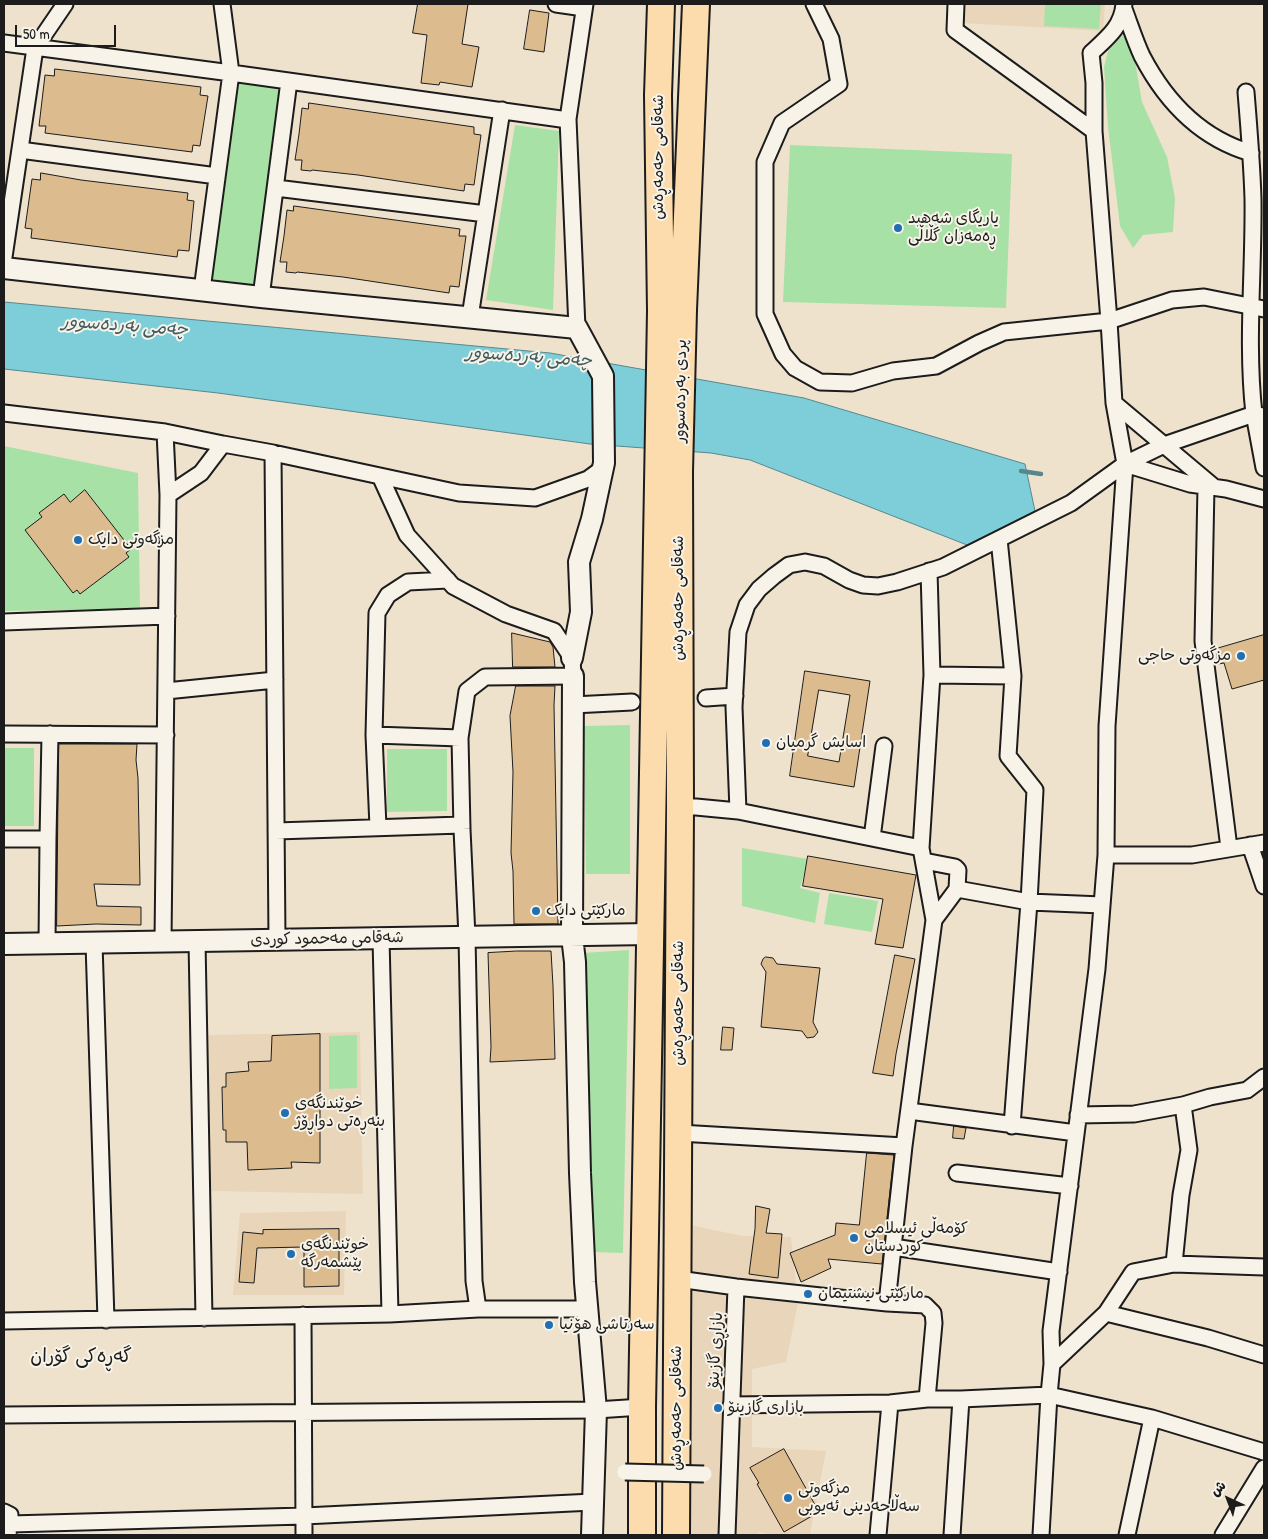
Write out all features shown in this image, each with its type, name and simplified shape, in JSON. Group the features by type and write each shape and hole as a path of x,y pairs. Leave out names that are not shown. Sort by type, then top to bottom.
{"highway":[{"name":"شەقامی حەمەڕەش","path":"660,4 658,95 672,310"},
{"name":"شەقامی حەمەڕەش","path":"672,310 692,102 696,4"},
{"path":"658,95 692,102"},
{"name":"پردی بەردەسوور","path":"668,472 672,310"},
{"name":"شەقامی حەمەڕەش","path":"642,1535 642,1407 650,934 667,620 668,472"},
{"name":"شەقامی حەمەڕەش","path":"667,620 680,807 676,1535"}],"street":[{"path":"4,257 35,48 66,4"},
{"path":"202,290 231,73 222,4"},
{"path":"556,4 585,6 568,120 577,328 603,376 603,468 592,519 579,562 581,612 572,667 572,936 575,962 580,1173 596,1410 592,1535"},
{"path":"814,4 831,38 840,84 782,123 764,162 765,314 783,354 795,368 820,382 852,383 893,371 936,366 1004,332 1110,321 1172,300 1204,297 1257,307"},
{"path":"956,4 955,30 1094,131"},
{"path":"1041,1535 1052,1364 1051,1331 1098,969 1106,855 1107,726 1125,464 1114,403 1110,321 1094,131 1094,83 1091,52 1114,33 1124,7"},
{"path":"1124,7 1142,56 1166,95 1196,126 1234,148 1255,147"},
{"path":"4,43 568,120"},
{"path":"261,297 289,81"},
{"path":"1246,92 1255,147 1253,200 1257,307 1252,394 1259,415 1264,464"},
{"path":"470,317 502,110"},
{"path":"20,150 217,176"},
{"path":"276,188 486,214"},
{"path":"4,268 261,297 577,328"},
{"path":"1114,403 1210,487"},
{"path":"4,413 165,432 273,453 459,494 535,498 588,479 603,468"},
{"path":"738,811 735,696 738,632 747,605 759,589 788,565 805,562 824,566 849,580 863,585 878,586 943,567 1071,503 1125,464 1164,445 1259,415"},
{"path":"163,941 168,495 165,432"},
{"path":"168,495 201,473 223,444"},
{"path":"273,453 277,940"},
{"path":"1125,464 1190,484 1264,497"},
{"path":"380,476 407,535 453,586 506,614 554,632 572,667"},
{"path":"1210,487 1203,641 1229,848"},
{"path":"999,539 1013,676 1008,756 1035,790 1029,902 1012,1126"},
{"path":"887,1303 904,1146 934,920 922,855 932,675 929,571"},
{"path":"378,827 374,735 377,613 388,595 408,582 448,580"},
{"path":"4,622 167,616"},
{"path":"478,1309 474,1281 467,937 460,738 466,691 485,677 572,667"},
{"path":"932,675 1013,676"},
{"path":"166,691 275,680"},
{"path":"706,698 735,696"},
{"path":"573,705 632,702"},
{"path":"4,734 166,735"},
{"path":"47,943 50,734"},
{"path":"374,735 460,738"},
{"path":"872,838 884,746"},
{"path":"680,807 738,811 872,838 955,867 958,870 957,890 934,920"},
{"path":"276,831 462,826"},
{"path":"4,839 48,839"},
{"path":"1106,855 1192,855 1257,844 1264,886"},
{"path":"957,890 1029,902 1102,905"},
{"name":"شەقامی مەحمود کوردی","path":"4,944 650,934"},
{"path":"381,938 390,1314"},
{"path":"197,941 204,1318"},
{"path":"94,942 106,1320"},
{"path":"1078,1115 1134,1114 1183,1105 1210,1097 1247,1090 1264,1077"},
{"path":"1174,1264 1181,1196 1190,1150 1183,1105"},
{"path":"909,1111 1076,1133"},
{"path":"679,1133 904,1146"},
{"path":"956,1173 1070,1186"},
{"path":"893,1247 1059,1272"},
{"path":"1052,1364 1106,1313 1133,1272 1174,1264 1264,1267"},
{"path":"678,1279 887,1303 925,1305 933,1313 934,1323 927,1399"},
{"name":"بازاڕی گازینۆ","path":"727,1535 736,1287"},
{"path":"4,1321 390,1314 478,1309 588,1309"},
{"path":"1106,1313 1208,1338 1264,1355"},
{"path":"303,1316 304,1535"},
{"path":"731,1405 890,1403 927,1399 1049,1395 1152,1418 1264,1452"},
{"path":"952,1535 961,1399"},
{"path":"878,1535 890,1403"},
{"path":"5,1418 304,1412 596,1410 642,1407"},
{"path":"1127,1535 1152,1418"},
{"path":"1223,1535 1264,1468"},
{"path":"625,1472 704,1474"},
{"path":"7,1523 304,1516 593,1502"}],"shaded area":[{"path":"962,4 1105,4 1103,31 961,23"},
{"name":"خوێندنگەی بنەڕەتی دواڕۆژ","path":"360,1032 363,1194 210,1191 208,1035"},
{"name":"خوێندنگەی پێشمەرگە","path":"346,1211 344,1295 233,1295 240,1213"},
{"name":"بازاری گازینۆ","path":"685,1224 743,1236 791,1237 798,1303 786,1362 752,1369 752,1447 826,1451 810,1535 773,1535 759,1532 758,1535 684,1535"}],"green space":[{"path":"1045,4 1101,4 1099,29 1044,26"},
{"path":"1123,35 1135,61 1142,102 1167,157 1175,198 1173,232 1143,235 1133,248 1120,226 1108,127 1104,67 1108,51"},
{"path":"239,82 282,88 254,285 211,279"},
{"path":"515,125 559,131 553,310 486,300"},
{"name":"یاریگای شەهید ڕەمەزان گڵاڵی","path":"790,145 1012,154 1006,308 783,302"},
{"path":"4,446 138,473 140,609 4,611"},
{"path":"630,725 630,874 586,874 584,726"},
{"path":"4,748 34,748 34,826 4,826"},
{"path":"387,749 447,749 447,811 387,812"},
{"path":"742,848 808,859 800,888 820,893 815,923 742,906"},
{"path":"829,893 878,901 872,932 824,924"},
{"path":"629,950 623,1253 593,1252 582,953"},
{"path":"357,1035 357,1088 329,1089 329,1036"}],"water":[{"path":"4,302 550,353 804,398 1025,464 1035,511 967,545 750,460 711,453 590,444 218,393 4,369"}],"building":[{"path":"418,4 468,4 462,44 479,47 472,87 440,82 439,85 421,83 427,35 413,33"},
{"path":"530,10 549,13 544,52 524,49"},
{"path":"55,69 201,87 200,95 208,96 200,146 193,145 192,152 45,133 46,126 39,126 45,75 54,76"},
{"path":"309,103 474,127 474,134 481,135 474,185 465,184 464,191 358,175 301,170 302,160 295,160 302,108 308,109"},
{"path":"41,173 81,180 188,193 187,200 194,201 189,251 178,250 177,257 31,238 32,229 25,228 32,179 40,180"},
{"path":"294,206 460,229 459,236 466,236 459,287 450,286 449,293 343,277 286,272 287,262 280,262 287,210 293,211"},
{"name":"مزگەوتی دایک","path":"85,490 131,549 126,553 129,557 80,594 77,590 73,593 25,530 42,517 39,513 64,494 70,502"},
{"path":"512,633 550,642 553,647 555,667 513,667"},
{"name":"مزگەوتی حاجی","path":"1264,635 1264,680 1232,689 1224,663 1218,664 1216,649"},
{"path":"805,671 870,681 854,787 790,776","holes":["819,690 850,695 839,762 808,756"]},
{"path":"516,686 555,686 558,924 514,924 511,853 513,772 510,716"},
{"path":"59,744 137,744 140,885 94,884 97,906 141,907 141,925 96,924 57,926"},
{"path":"808,856 916,875 903,948 875,944 883,899 803,886"},
{"path":"551,951 555,1059 490,1062 488,953"},
{"path":"895,955 915,959 893,1076 873,1073"},
{"path":"766,957 773,958 777,964 820,968 813,1022 818,1032 814,1037 807,1038 802,1031 761,1027 766,972 761,964"},
{"path":"723,1027 734,1028 732,1050 721,1050"},
{"path":"320,1034 320,1163 291,1162 292,1168 248,1170 247,1142 226,1142 226,1130 223,1130 222,1087 226,1087 226,1073 249,1071 248,1062 271,1061 272,1036"},
{"path":"954,1126 966,1128 964,1139 953,1138"},
{"path":"867,1153 894,1155 882,1264 828,1259 831,1268 801,1282 790,1253 835,1235 836,1223 859,1225"},
{"path":"756,1206 770,1209 766,1233 782,1234 778,1278 749,1274"},
{"path":"339,1229 339,1286 304,1287 304,1247 257,1248 254,1283 239,1282 243,1232 263,1234 263,1230"},
{"name":"مزگەوتی سەڵاحەدینی ئەیوبی","path":"784,1449 819,1512 784,1532 750,1468"}],"waterway":[{"name":"چەمی بەردەسوور","path":"1021,471 1041,474"}],"tunnel":[{"path":"632,702 706,698"}],"place":[{"name":"یاریگای شەهید ڕەمەزان گڵاڵی","path":"898,228"},
{"name":"مزگەوتی دایک","path":"78,540"},
{"name":"مزگەوتی حاجی","path":"1241,656"},
{"name":"اسايش گرميان","path":"766,743"},
{"name":"مارکێتی دایک","path":"536,911"},
{"name":"خوێندنگەی بنەڕەتی دواڕۆژ","path":"285,1113"},
{"name":"کۆمەڵی ئیسلامی کوردستان","path":"854,1238"},
{"name":"خوێندنگەی پێشمەرگە","path":"291,1254"},
{"name":"مارکێتی نیشتیمان","path":"808,1294"},
{"name":"سەرتاشی هۆنیا","path":"549,1325"},
{"name":"بازاری گازینۆ","path":"718,1408"},
{"name":"مزگەوتی سەڵاحەدینی ئەیوبی","path":"788,1498"}],"district":[{"name":"گەڕەکی گۆران","path":"81,1357"}]}
